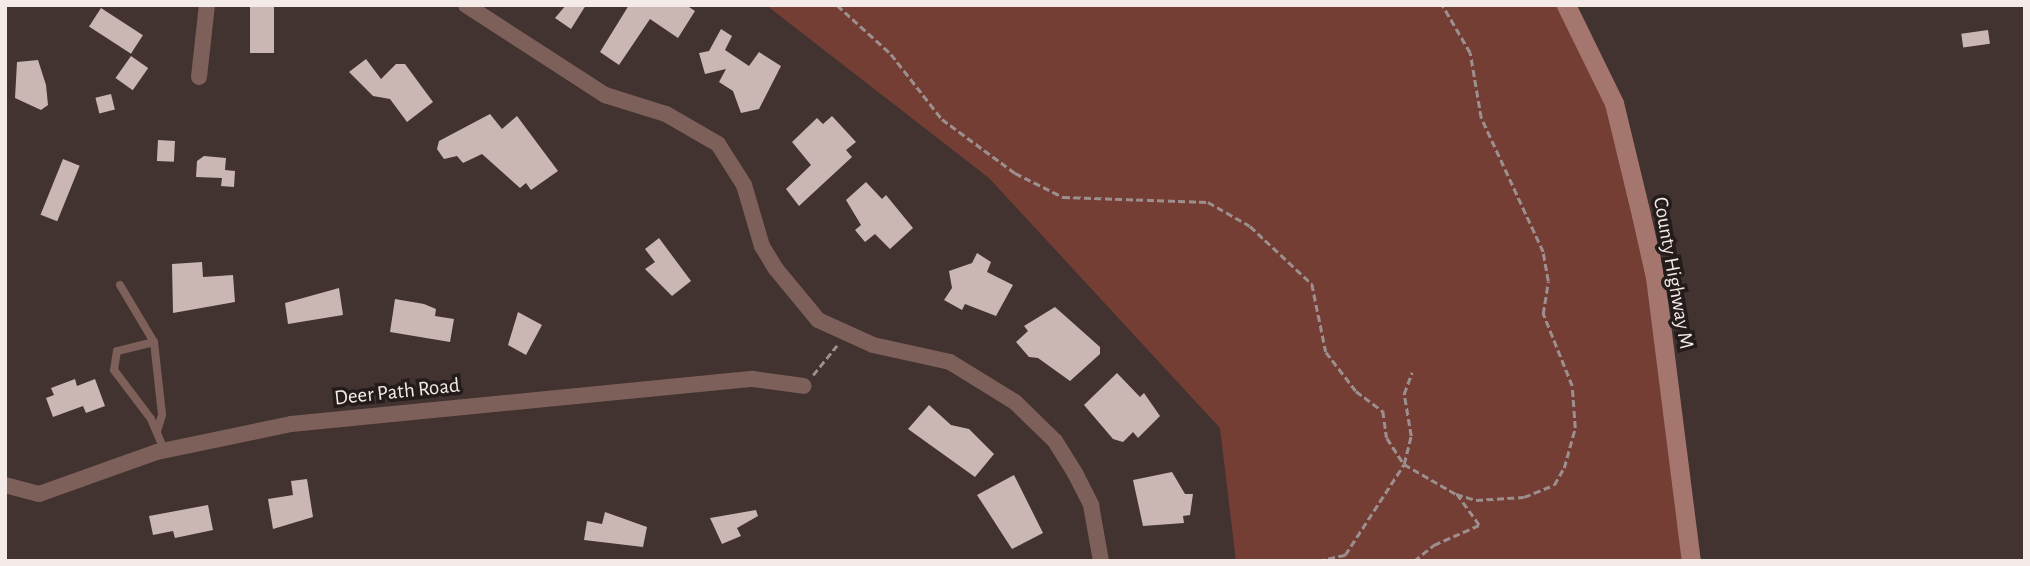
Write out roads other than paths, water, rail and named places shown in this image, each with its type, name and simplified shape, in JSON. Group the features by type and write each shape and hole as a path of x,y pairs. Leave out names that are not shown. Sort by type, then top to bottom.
{"main road":[{"name":"County Highway M","path":"1566,5 1614,103 1633,179 1655,278 1691,561"}],"street":[{"path":"199,76 208,5"},
{"path":"466,5 605,95 666,114 718,144 744,185 758,235 776,269 803,306 845,336 950,362 1015,402 1055,442 1076,473 1091,505 1101,561"},
{"name":"Deer Path Road","path":"5,485 39,494 164,450 291,424 753,379 804,386"}],"lane":[{"path":"120,285 154,342 162,415 157,431"},
{"path":"154,342 117,351 113,360 118,379 157,431 164,450"}]}
